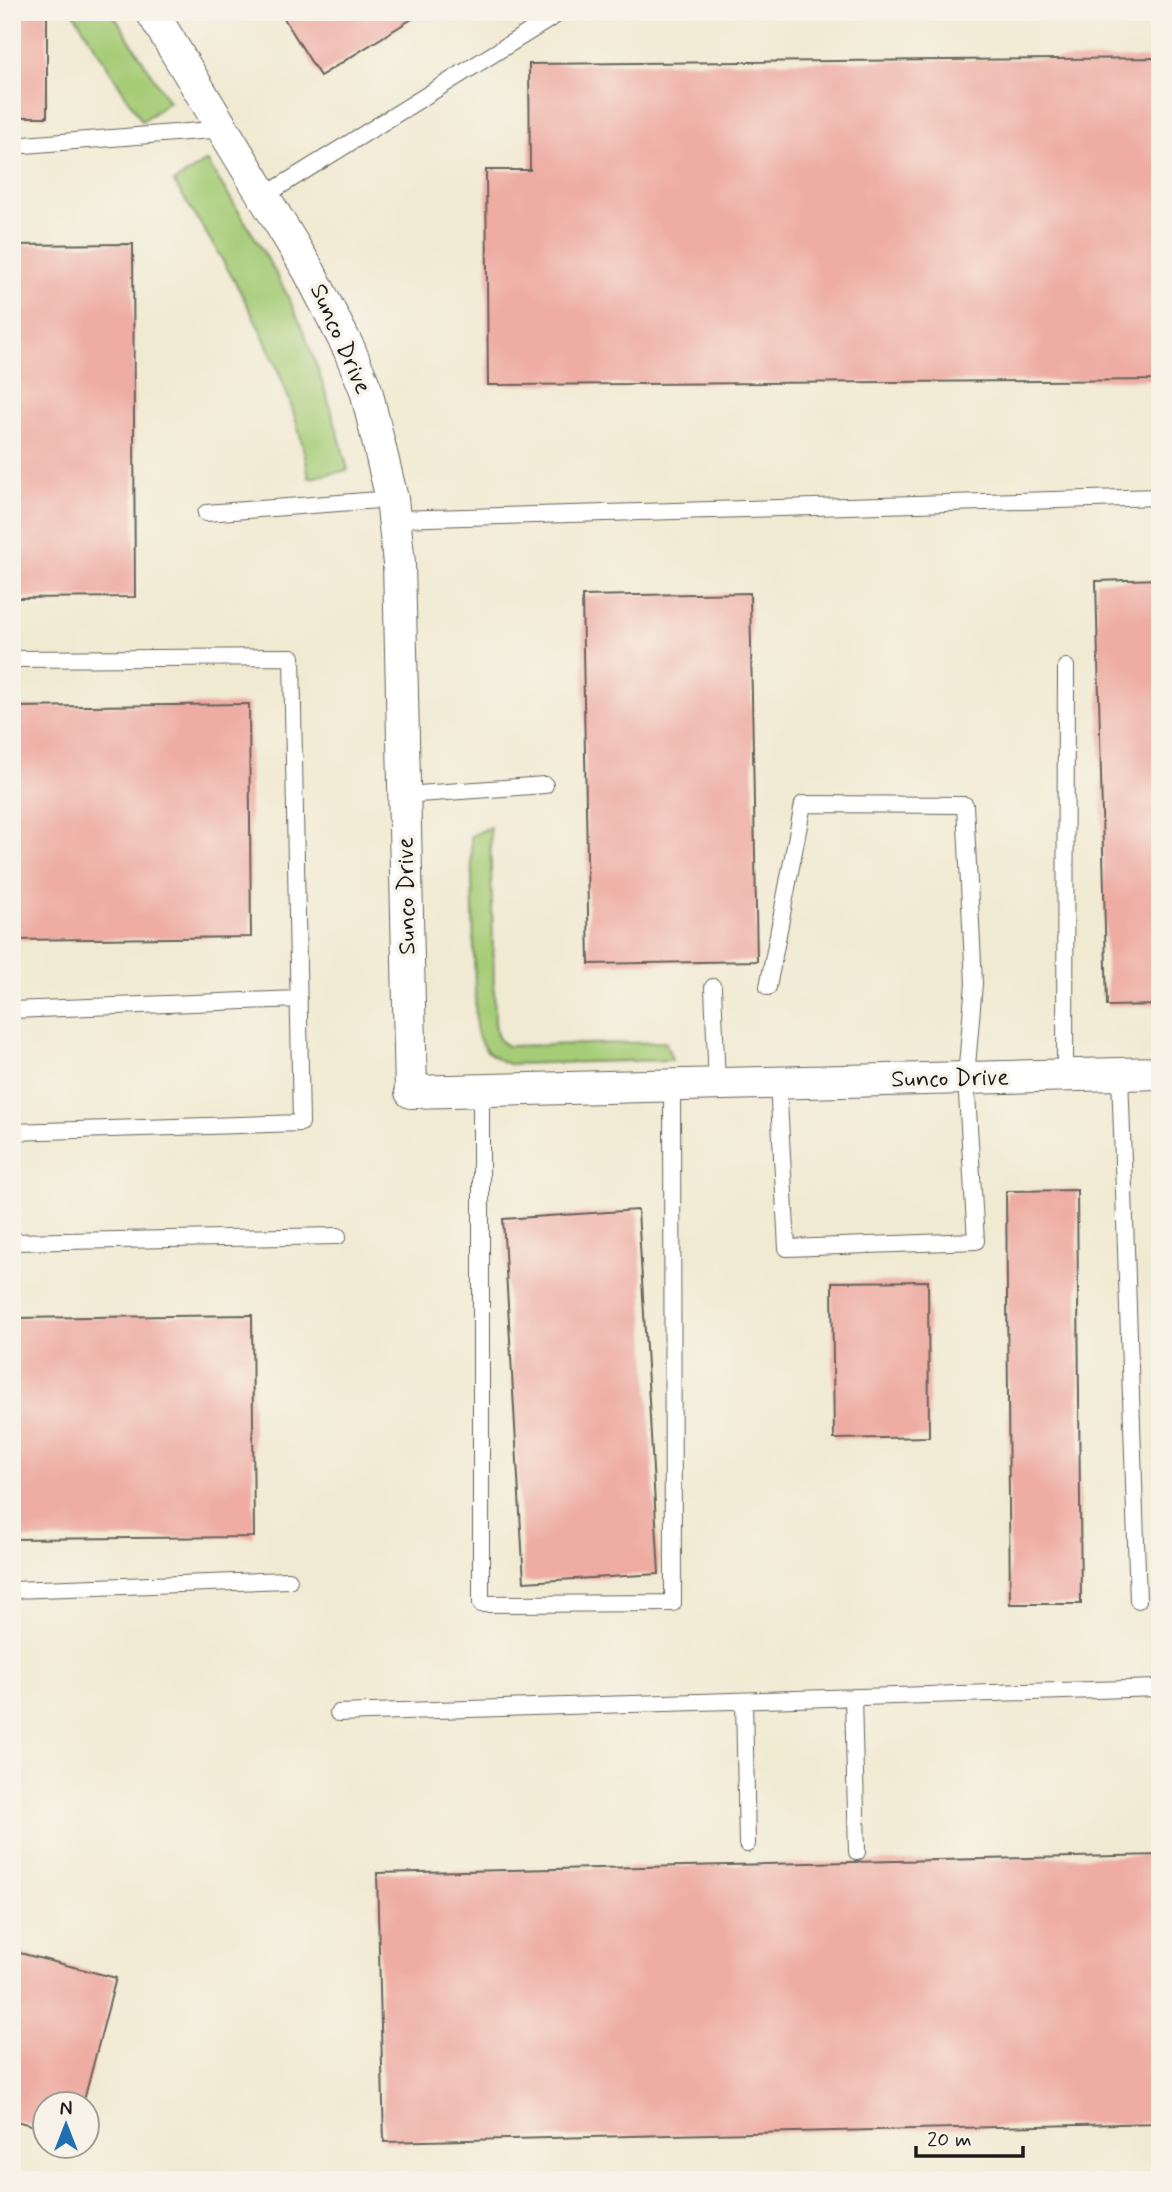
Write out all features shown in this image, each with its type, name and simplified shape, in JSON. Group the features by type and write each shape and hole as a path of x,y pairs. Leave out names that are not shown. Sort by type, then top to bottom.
{"street":[{"name":"Sunco Drive","path":"152,12 309,271 349,349 366,390 394,509 399,563 411,1092 1160,1073"}],"lane":[{"path":"264,196 561,12"},
{"path":"12,146 224,129"},
{"path":"206,513 1160,497"},
{"path":"12,659 292,657 301,1123 12,1132"},
{"path":"1065,1076 1066,667"},
{"path":"404,795 545,785"},
{"path":"768,987 803,804 965,806 974,983 966,1078 976,1241 787,1248 778,1083"},
{"path":"713,987 717,1084"},
{"path":"12,1010 299,999"},
{"path":"1120,1074 1138,1600"},
{"path":"481,1090 481,1604 673,1602 672,1086"},
{"path":"12,1242 338,1236"},
{"path":"12,1590 289,1580"},
{"path":"338,1713 1160,1688"},
{"path":"853,1697 857,1852"},
{"path":"744,1701 747,1844"}],"green space":[{"path":"73,12 112,12 169,102 142,121"},
{"path":"207,161 284,289 321,378 348,470 309,478 301,438 274,360 238,287 174,182"},
{"path":"490,827 495,1022 499,1039 508,1046 664,1042 672,1060 508,1064 486,1050 476,1027 471,836"}],"building":[{"path":"12,12 47,12 47,117 12,117"},
{"path":"280,12 423,12 320,76"},
{"path":"1160,58 1160,380 488,385 486,170 530,170 529,64"},
{"path":"133,244 135,597 12,598 12,245"},
{"path":"1160,579 1160,1005 1107,1006 1096,581"},
{"path":"750,593 757,961 589,964 582,596"},
{"path":"249,704 251,937 12,940 12,707"},
{"path":"1077,1190 1081,1604 1010,1604 1006,1191"},
{"path":"638,1210 659,1574 524,1582 503,1219"},
{"path":"928,1281 929,1437 834,1439 832,1282"},
{"path":"252,1315 254,1537 12,1539 12,1318"},
{"path":"1160,1855 1160,2123 384,2142 377,1873"},
{"path":"12,1951 116,1978 87,2090 32,2090 32,2125 12,2120"}]}
